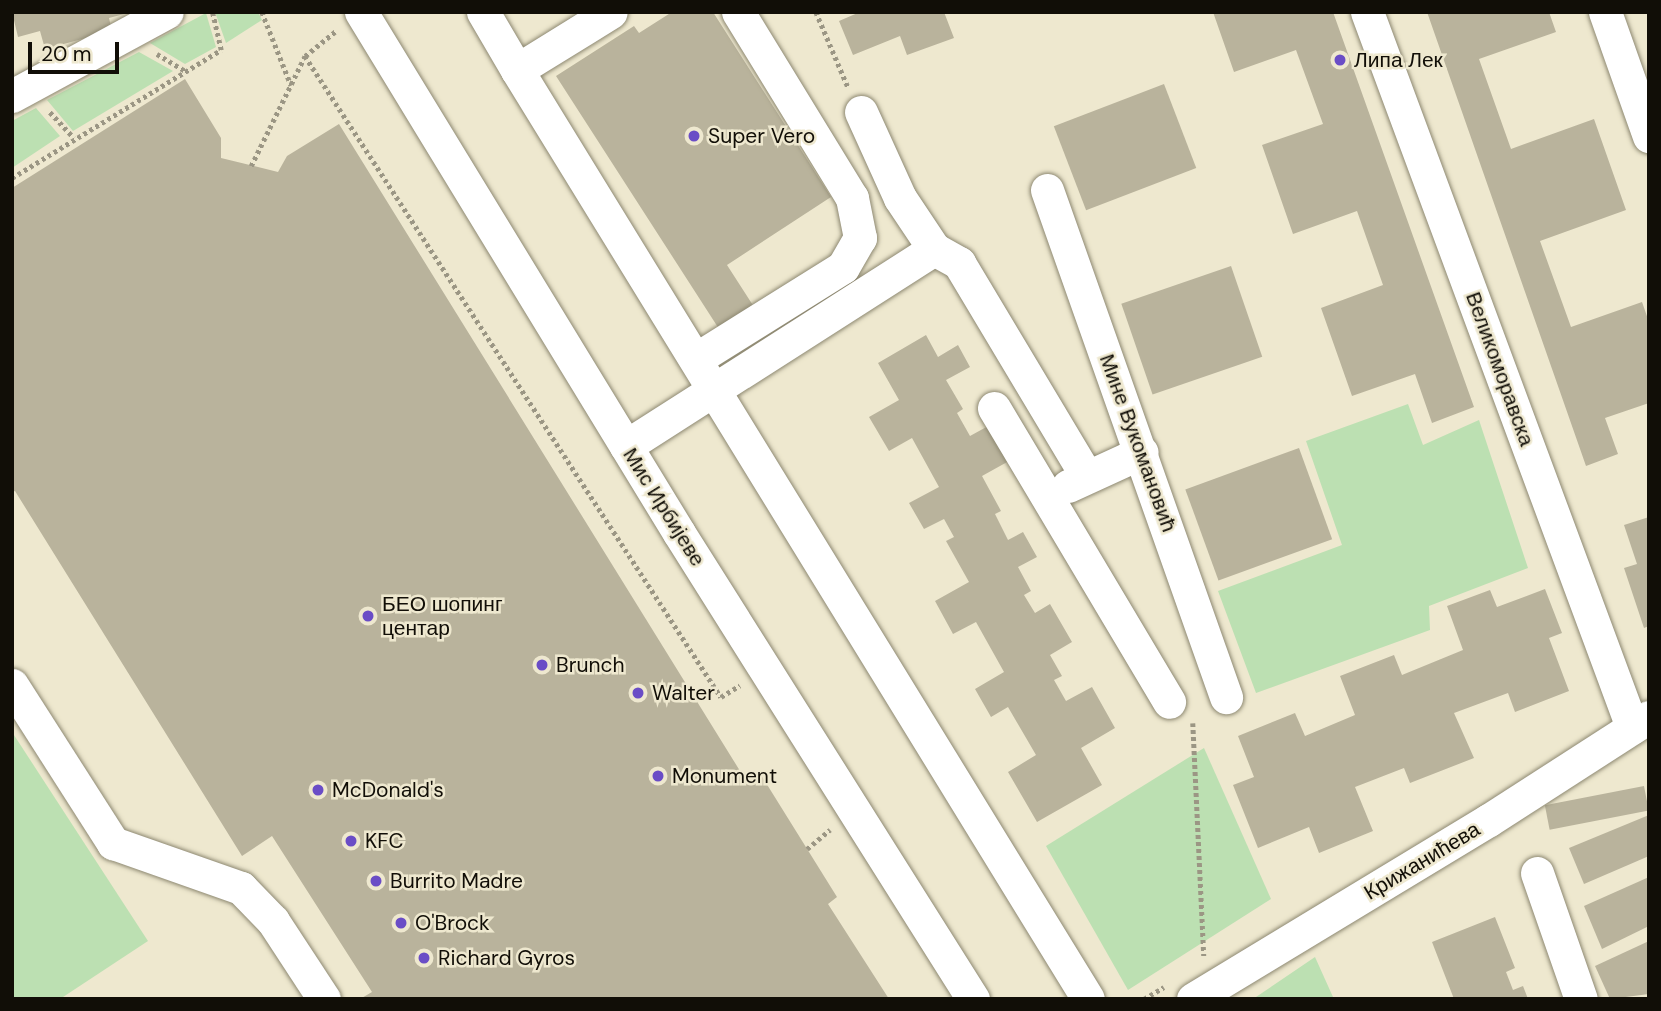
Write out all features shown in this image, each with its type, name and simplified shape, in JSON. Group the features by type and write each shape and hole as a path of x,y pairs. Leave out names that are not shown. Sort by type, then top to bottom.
{"street":[{"path":"26,99 167,12"},
{"path":"483,12 1088,999"},
{"path":"696,359 843,267 860,238 852,198 738,12"},
{"name":"Великоморавска","path":"1367,12 1640,722"},
{"path":"1605,12 1649,136"},
{"path":"517,70 610,13"},
{"name":"Мис Ирбијеве","path":"350,20 626,446 973,999"},
{"path":"861,112 900,198 934,249 959,263 1086,475"},
{"name":"Мине Вукомановић","path":"1047,190 1142,452 1226,697"},
{"path":"626,446 934,249"},
{"path":"994,408 1181,711"},
{"path":"1048,498 1086,475 1142,452"},
{"path":"12,685 113,843 241,888 274,922 324,999"},
{"name":"Крижанићева","path":"1193,999 1489,820 1640,722"},
{"path":"1537,873 1581,999"}],"path":[{"path":"12,178 221,50 212,12"},
{"path":"262,12 291,85"},
{"path":"816,12 861,112"},
{"path":"251,166 305,55 350,20"},
{"path":"152,51 186,71"},
{"path":"305,55 721,697 741,684"},
{"path":"26,99 74,138"},
{"path":"1181,711 1205,963"},
{"path":"807,849 831,829"}],"green space":[{"path":"215,12 258,12 262,20 226,43"},
{"path":"206,13 216,47 185,64 150,43"},
{"path":"139,52 173,71 73,131 47,100"},
{"path":"36,108 60,136 12,168 12,121"},
{"path":"1408,404 1423,445 1479,420 1528,568 1429,606 1430,630 1256,693 1218,591 1342,545 1306,441"},
{"path":"12,732 148,941 60,999 12,999"},
{"path":"1204,748 1271,899 1128,990 1046,846"},
{"path":"1315,957 1333,997 1343,999 1253,999"}],"building":[{"path":"12,12 128,13 109,18 112,31 45,49 40,31 18,37"},
{"name":"Super Vero","path":"672,12 713,12 831,197 727,265 756,310 721,332 556,76 634,26 639,33"},
{"path":"860,12 944,12 954,38 907,55 900,36 853,55 839,21"},
{"path":"1213,12 1333,12 1474,407 1432,423 1415,374 1352,396 1321,308 1383,285 1357,211 1293,234 1262,145 1323,124 1296,50 1234,72"},
{"path":"1427,12 1549,12 1556,32 1479,59 1511,149 1594,119 1626,210 1540,241 1571,327 1642,302 1649,322 1649,403 1605,418 1618,454 1586,466"},
{"name":"БЕО шопинг центар","path":"185,79 221,138 221,158 278,172 287,156 339,124 745,779 758,770 837,897 828,904 889,999 360,999 372,992 272,836 242,856 15,491 12,492 12,188"},
{"path":"1164,84 1196,168 1086,210 1054,126"},
{"path":"1231,266 1262,357 1153,395 1121,304"},
{"path":"926,335 938,357 958,345 970,367 946,380 963,409 957,413 970,436 990,425 1009,461 982,476 1001,511 995,514 1008,540 1023,532 1037,557 1018,567 1031,591 1024,595 1035,613 1050,604 1072,642 1050,655 1062,676 1054,680 1066,701 1092,687 1115,728 1081,748 1102,785 1037,822 1008,772 1036,755 1008,707 991,717 975,689 1004,672 976,622 953,634 935,601 969,582 946,541 954,537 944,519 924,529 909,503 939,487 912,438 889,451 869,417 899,400 878,363"},
{"path":"1299,448 1332,539 1218,581 1185,489"},
{"path":"1649,517 1649,626 1644,628 1624,568 1637,564 1624,525"},
{"path":"1545,589 1562,633 1549,638 1569,691 1515,712 1508,693 1454,713 1474,758 1410,783 1404,768 1355,787 1373,831 1319,853 1309,827 1258,848 1233,785 1254,777 1238,736 1295,713 1305,736 1355,715 1340,676 1394,655 1402,675 1463,650 1447,606 1490,590 1497,607"},
{"path":"1644,786 1649,811 1550,830 1545,805"},
{"path":"1649,815 1649,856 1584,884 1569,848"},
{"path":"1649,877 1649,926 1602,949 1584,906"},
{"path":"1495,917 1515,968 1506,972 1513,990 1523,986 1528,999 1454,999 1432,942"},
{"path":"1649,941 1649,994 1610,999 1595,966"}],"place":[{"name":"Липа Лек","path":"1340,60"},
{"name":"Super Vero","path":"694,136"},
{"name":"БЕО шопинг центар","path":"368,616"},
{"name":"Brunch","path":"542,665"},
{"name":"Walter","path":"638,693"},
{"name":"Monument","path":"658,776"},
{"name":"McDonald's","path":"318,790"},
{"name":"KFC","path":"351,841"},
{"name":"Burrito Madre","path":"376,881"},
{"name":"O'Brock","path":"401,923"},
{"name":"Richard Gyros","path":"424,958"}]}
